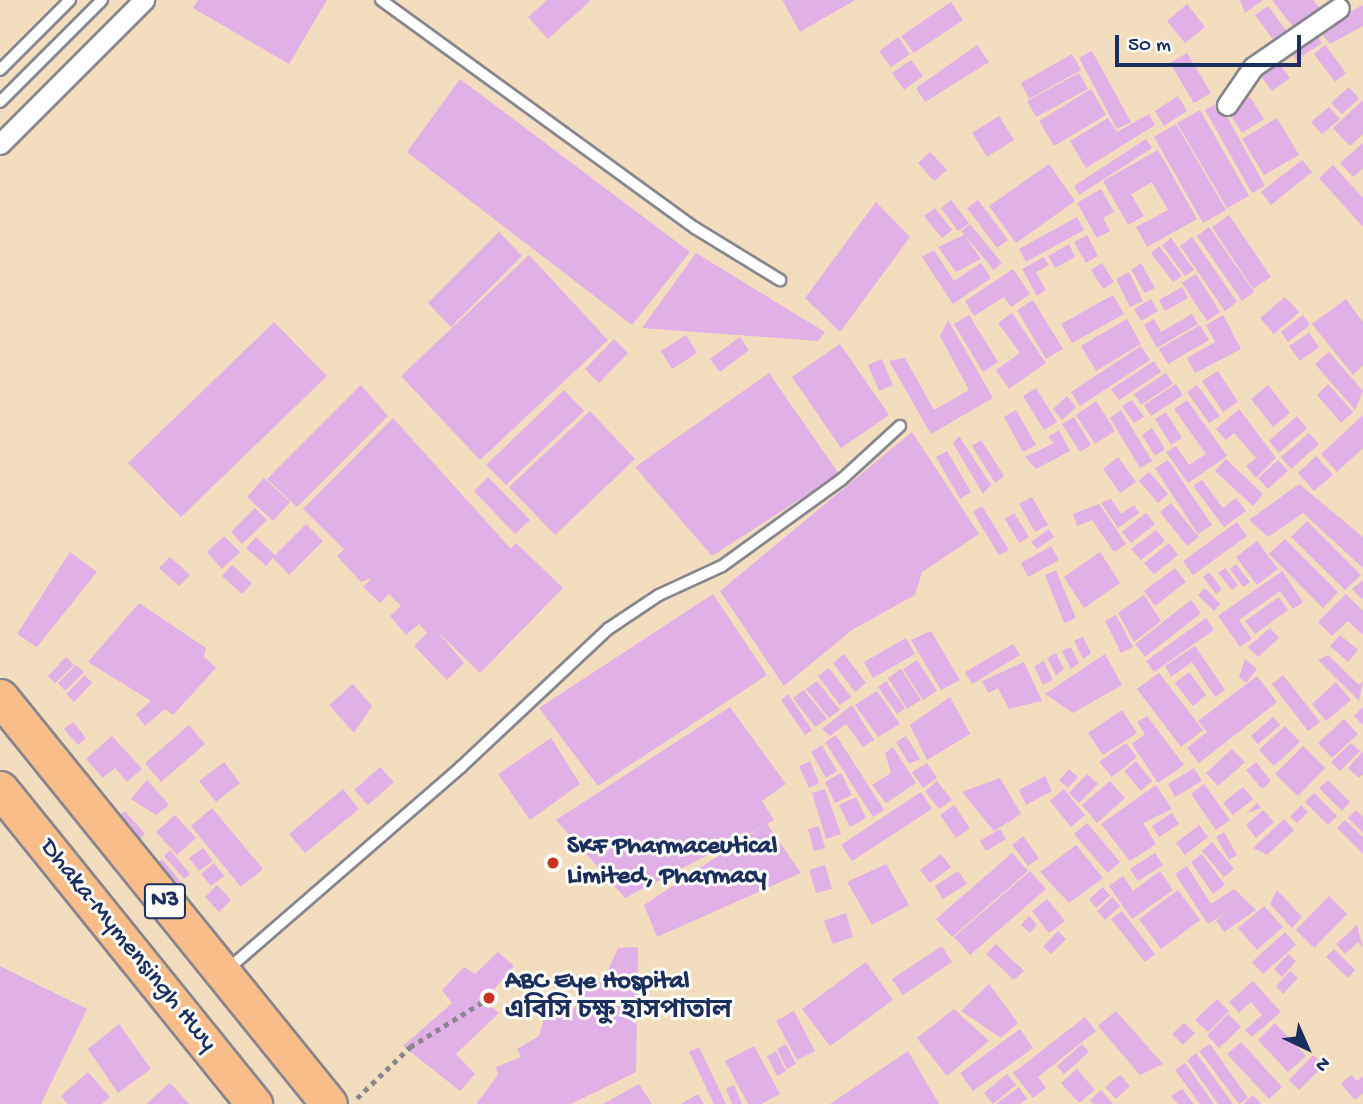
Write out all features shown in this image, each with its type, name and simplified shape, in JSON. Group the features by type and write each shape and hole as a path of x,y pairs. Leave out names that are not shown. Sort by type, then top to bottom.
{"highway":[{"name":"N3","path":"0,697 329,1104"},
{"name":"Dhaka-Mymensingh Hwy","path":"0,789 254,1104"}],"street":[{"path":"0,144 144,0"},
{"path":"1227,105 1253,67 1341,3"}],"lane":[{"path":"0,70 70,0"},
{"path":"0,102 102,0"},
{"path":"381,0 695,228 780,280"},
{"path":"223,973 451,776 608,629 659,595 722,566 841,480 900,426"}],"path":[{"path":"352,1104 410,1048 489,998"}],"building":[{"path":"198,0 327,0 289,64 193,8"},
{"path":"547,0 591,0 548,39 528,17"},
{"path":"782,0 855,0 800,32"},
{"path":"1240,0 1263,0 1245,13"},
{"path":"1272,0 1313,0 1327,17 1301,37"},
{"path":"951,2 963,20 914,53 901,36"},
{"path":"1187,4 1205,27 1185,43 1167,21"},
{"path":"1363,5 1363,26 1330,44 1318,29"},
{"path":"1268,6 1291,37 1278,46 1255,15"},
{"path":"1314,32 1322,43 1296,60 1289,49"},
{"path":"898,37 910,54 891,67 879,51"},
{"path":"977,45 989,62 925,102 916,88"},
{"path":"1325,45 1346,73 1335,82 1314,54"},
{"path":"1092,51 1131,122 1117,129 1079,58"},
{"path":"1187,53 1211,93 1194,103 1170,63"},
{"path":"1072,54 1081,70 1029,99 1021,83"},
{"path":"1274,57 1290,78 1272,91 1256,70"},
{"path":"911,60 923,76 904,90 892,73"},
{"path":"1079,73 1088,89 1036,117 1027,101"},
{"path":"460,79 690,252 632,325 407,152"},
{"path":"1349,87 1359,99 1342,114 1331,103"},
{"path":"1091,89 1106,115 1054,146 1039,121"},
{"path":"1178,96 1187,111 1164,126 1155,111"},
{"path":"1250,97 1264,119 1242,133 1228,111"},
{"path":"1363,100 1363,134 1350,146 1333,128"},
{"path":"1219,102 1265,186 1252,193 1205,110"},
{"path":"1329,107 1340,119 1322,134 1311,122"},
{"path":"1200,110 1249,196 1227,208 1177,123"},
{"path":"1149,114 1155,125 1086,168 1070,141 1108,118 1117,132"},
{"path":"999,116 1014,140 987,157 972,133"},
{"path":"1277,118 1299,155 1264,175 1242,139"},
{"path":"1176,124 1226,210 1203,223 1154,137"},
{"path":"1146,139 1152,148 1079,195 1074,186"},
{"path":"1363,143 1363,168 1353,177 1340,163"},
{"path":"1158,150 1197,219 1147,247 1136,227 1168,210 1152,182 1131,194 1144,216 1128,225 1103,181"},
{"path":"930,152 947,170 934,181 918,163"},
{"path":"1302,160 1312,172 1271,205 1261,192"},
{"path":"1049,164 1075,201 1016,243 989,206"},
{"path":"1333,165 1363,198 1363,227 1319,178"},
{"path":"1101,189 1114,212 1103,218 1110,231 1097,238 1077,203"},
{"path":"951,200 969,223 958,231 941,208"},
{"path":"978,200 1008,240 997,248 967,208"},
{"path":"876,202 910,237 840,332 805,298"},
{"path":"935,208 952,230 942,238 924,216"},
{"path":"1229,215 1271,277 1253,289 1212,227"},
{"path":"1077,217 1084,230 1026,262 1019,249"},
{"path":"970,224 1002,263 994,270 961,231"},
{"path":"1209,227 1254,292 1242,301 1197,236"},
{"path":"499,232 522,256 451,327 428,303"},
{"path":"964,235 981,259 956,272 938,247"},
{"path":"1087,235 1098,256 1086,263 1074,242"},
{"path":"1192,237 1237,302 1225,311 1180,246"},
{"path":"1171,238 1194,270 1185,276 1162,245"},
{"path":"1069,244 1075,257 1055,268 1048,256"},
{"path":"1159,246 1182,276 1173,282 1151,253"},
{"path":"934,250 954,281 981,263 991,278 953,304 922,257"},
{"path":"696,253 825,332 818,341 642,328"},
{"path":"529,255 608,340 480,460 401,376"},
{"path":"1044,257 1049,265 1036,272 1046,290 1037,296 1022,269"},
{"path":"1102,263 1114,282 1103,289 1091,270"},
{"path":"1141,263 1155,288 1145,293 1131,270"},
{"path":"1013,269 1030,294 1011,307 1004,297 974,316 965,301"},
{"path":"1129,272 1143,301 1130,307 1116,279"},
{"path":"1196,274 1220,312 1207,321 1182,283"},
{"path":"1182,287 1188,298 1165,311 1159,300"},
{"path":"1113,295 1124,314 1072,343 1061,324"},
{"path":"1285,297 1299,312 1274,334 1260,318"},
{"path":"1151,299 1158,311 1141,321 1134,309"},
{"path":"1346,299 1363,322 1363,365 1353,375 1312,324"},
{"path":"1033,300 1063,349 1046,359 1017,310"},
{"path":"1012,313 1046,363 1009,389 996,370 1020,353 998,323"},
{"path":"1192,314 1198,324 1157,348 1144,325 1154,319 1161,332"},
{"path":"969,315 998,362 983,372 954,324"},
{"path":"1223,315 1241,349 1195,373 1187,358 1215,342 1206,325"},
{"path":"1303,315 1310,325 1288,342 1281,332"},
{"path":"1127,319 1141,344 1096,371 1081,346"},
{"path":"948,320 993,398 931,434 889,361 905,358 934,410 969,390 940,336"},
{"path":"274,322 327,376 181,517 128,463"},
{"path":"1200,325 1209,340 1168,364 1159,349"},
{"path":"1309,333 1319,347 1300,361 1289,346"},
{"path":"686,335 697,353 672,369 661,351"},
{"path":"740,337 749,350 720,372 710,359"},
{"path":"614,339 628,353 599,383 585,369"},
{"path":"840,344 889,415 841,448 792,377"},
{"path":"1141,346 1150,360 1080,406 1071,392"},
{"path":"1329,352 1363,391 1355,410 1315,364"},
{"path":"882,359 893,385 879,391 868,365"},
{"path":"1154,361 1161,372 1119,400 1111,389"},
{"path":"1218,371 1238,402 1223,412 1202,381"},
{"path":"769,373 839,474 712,556 635,467"},
{"path":"1166,373 1173,384 1141,405 1134,394"},
{"path":"1176,384 1183,395 1151,416 1144,405"},
{"path":"1328,384 1353,412 1341,423 1317,395"},
{"path":"361,385 388,416 297,507 267,479"},
{"path":"1197,385 1220,416 1209,423 1187,392"},
{"path":"1268,385 1290,413 1273,427 1251,399"},
{"path":"1036,388 1057,422 1044,430 1023,396"},
{"path":"564,390 584,411 506,485 486,465"},
{"path":"1067,396 1076,407 1062,420 1053,409"},
{"path":"1132,400 1144,417 1134,423 1122,406"},
{"path":"1187,400 1227,456 1188,483 1166,452 1176,446 1189,465 1206,454 1174,409"},
{"path":"1096,401 1115,431 1095,444 1076,415"},
{"path":"1239,409 1276,458 1256,478 1246,466 1256,458 1234,433 1226,440 1216,429"},
{"path":"1016,410 1036,445 1023,452 1004,417"},
{"path":"1121,410 1152,461 1140,468 1110,418"},
{"path":"590,411 635,459 555,535 509,487"},
{"path":"1166,412 1182,438 1171,445 1155,419"},
{"path":"1363,415 1363,448 1337,472 1321,454"},
{"path":"1297,416 1307,428 1279,453 1269,441"},
{"path":"1074,417 1091,445 1080,452 1062,424"},
{"path":"393,418 511,549 516,543 563,588 480,673 437,631 464,663 447,680 414,646 427,633 419,624 406,635 390,616 401,606 389,594 380,603 363,587 372,578 361,582 337,556 344,549 303,509"},
{"path":"1152,428 1165,449 1155,456 1142,435"},
{"path":"1059,430 1070,451 1036,469 1025,457 1054,443 1048,437"},
{"path":"912,432 979,534 922,572 915,595 852,630 784,686 720,591"},
{"path":"1309,433 1319,444 1291,469 1281,457"},
{"path":"959,436 991,485 983,494 953,443"},
{"path":"981,440 1004,476 995,483 972,446"},
{"path":"947,451 971,492 960,499 936,457"},
{"path":"1316,456 1333,475 1314,491 1298,473"},
{"path":"1118,457 1136,482 1120,493 1103,469"},
{"path":"1226,459 1263,494 1253,506 1215,471"},
{"path":"1168,460 1212,525 1198,534 1155,468"},
{"path":"1278,460 1288,471 1268,489 1258,478"},
{"path":"1149,472 1168,494 1158,503 1139,481"},
{"path":"488,477 530,520 515,534 474,491"},
{"path":"264,478 290,502 273,521 247,497"},
{"path":"1202,480 1223,508 1236,498 1246,511 1224,527 1193,486"},
{"path":"1299,484 1363,537 1363,568 1303,513 1268,537 1249,520"},
{"path":"1032,497 1048,525 1035,532 1019,504"},
{"path":"1111,499 1121,514 1134,505 1139,513 1118,528 1101,503"},
{"path":"1171,503 1199,537 1187,546 1160,512"},
{"path":"1099,504 1126,544 1114,552 1092,520 1077,526 1073,514"},
{"path":"982,506 1009,550 999,555 973,512"},
{"path":"255,508 267,520 242,544 231,532"},
{"path":"1014,513 1029,537 1019,543 1005,519"},
{"path":"1146,513 1155,524 1131,543 1122,532"},
{"path":"1307,521 1361,575 1345,590 1291,537"},
{"path":"1237,522 1247,536 1193,575 1183,561"},
{"path":"306,524 323,541 289,575 273,558 266,566 246,548 256,537 275,555"},
{"path":"1049,529 1054,537 1037,549 1031,542"},
{"path":"1156,530 1165,541 1141,560 1131,549"},
{"path":"224,536 240,552 222,569 207,552"},
{"path":"1285,539 1338,592 1323,608 1269,554"},
{"path":"1257,541 1278,569 1257,585 1236,557"},
{"path":"1169,543 1178,555 1154,574 1144,563"},
{"path":"1051,546 1059,560 1028,577 1021,563"},
{"path":"70,552 97,572 37,647 17,634"},
{"path":"1100,552 1120,583 1084,608 1064,577"},
{"path":"170,557 190,575 179,586 159,568"},
{"path":"1236,564 1250,582 1243,587 1230,569"},
{"path":"232,565 252,583 242,594 222,576"},
{"path":"1175,568 1186,582 1155,606 1144,591"},
{"path":"1225,568 1238,585 1232,590 1218,573"},
{"path":"1056,570 1076,618 1064,623 1045,575"},
{"path":"1282,571 1303,602 1293,609 1280,591 1239,620 1252,639 1240,647 1218,616"},
{"path":"1209,572 1222,589 1216,594 1203,577"},
{"path":"1363,580 1363,598 1362,599 1352,589"},
{"path":"1205,588 1220,604 1214,611 1198,595"},
{"path":"713,594 767,675 598,786 539,708"},
{"path":"1346,594 1363,611 1363,635 1348,621 1332,636 1318,622"},
{"path":"1144,595 1161,621 1134,642 1118,613"},
{"path":"1279,597 1288,610 1255,634 1245,621"},
{"path":"1191,600 1201,613 1145,657 1135,644"},
{"path":"139,603 206,648 204,657 216,668 173,715 165,709 145,726 136,714 151,701 88,662"},
{"path":"1116,615 1133,647 1121,653 1105,621"},
{"path":"1206,618 1214,630 1154,672 1146,661"},
{"path":"1270,628 1279,638 1258,657 1248,647"},
{"path":"931,631 960,680 941,690 911,640"},
{"path":"1340,635 1358,650 1348,662 1330,646"},
{"path":"1083,637 1091,653 1083,659 1074,641"},
{"path":"906,638 915,654 873,678 864,662"},
{"path":"1013,644 1020,655 972,684 965,672"},
{"path":"1195,646 1225,690 1215,697 1192,662 1171,677 1165,666"},
{"path":"1071,647 1079,663 1071,669 1062,651"},
{"path":"1056,653 1064,669 1056,676 1047,658"},
{"path":"844,654 866,683 855,692 833,663"},
{"path":"1105,654 1122,685 1073,713 1045,694"},
{"path":"1328,655 1359,685 1363,681 1359,701 1318,660"},
{"path":"66,657 74,665 55,683 48,676"},
{"path":"1245,659 1257,669 1246,683 1239,677"},
{"path":"917,660 937,691 923,700 903,669"},
{"path":"1044,661 1053,680 1043,685 1034,666"},
{"path":"1024,662 1042,701 1009,709 998,688 988,693 982,681"},
{"path":"76,665 84,672 65,691 58,683"},
{"path":"829,668 851,697 840,705 818,676"},
{"path":"901,669 921,700 907,709 888,678"},
{"path":"1189,672 1206,695 1193,706 1175,683"},
{"path":"1159,673 1203,730 1181,747 1137,689"},
{"path":"85,675 92,683 74,702 66,694"},
{"path":"1283,675 1320,722 1308,731 1272,684"},
{"path":"1257,676 1277,702 1199,763 1187,748 1207,732 1198,721"},
{"path":"817,681 840,710 829,718 806,689"},
{"path":"886,681 905,708 897,714 878,687"},
{"path":"1336,682 1351,700 1326,721 1312,704"},
{"path":"353,684 372,706 354,733 329,705"},
{"path":"804,690 827,719 815,727 793,698"},
{"path":"877,691 900,724 878,737 855,705"},
{"path":"788,694 812,730 805,735 781,700"},
{"path":"950,697 970,734 927,760 910,725"},
{"path":"852,705 874,740 863,747 846,724 830,736 822,729"},
{"path":"730,707 786,784 762,801 774,820 767,824 801,873 657,937 644,905 760,828 625,898 556,820"},
{"path":"1363,707 1363,725 1354,716"},
{"path":"1122,710 1137,733 1103,755 1088,733"},
{"path":"1147,716 1184,765 1158,783 1132,744 1145,734 1137,722"},
{"path":"1273,717 1280,725 1258,744 1251,736"},
{"path":"1344,719 1358,734 1332,758 1318,743"},
{"path":"73,722 86,738 78,745 64,729"},
{"path":"189,725 205,744 161,782 145,763"},
{"path":"1285,726 1300,742 1274,766 1259,750"},
{"path":"836,735 884,810 873,817 825,742"},
{"path":"112,736 142,769 127,782 115,768 103,778 86,759"},
{"path":"906,736 920,759 909,764 896,742"},
{"path":"551,738 580,784 530,820 498,774"},
{"path":"1126,743 1137,757 1112,777 1099,762"},
{"path":"1351,743 1360,751 1340,771 1331,762"},
{"path":"822,745 837,771 826,778 811,752"},
{"path":"1303,746 1325,768 1298,796 1275,774"},
{"path":"893,747 916,783 886,803 872,785 891,773 885,753"},
{"path":"1232,749 1245,762 1218,786 1206,773"},
{"path":"1363,751 1363,774 1359,778 1348,768"},
{"path":"810,761 819,783 809,788 799,766"},
{"path":"1136,761 1152,781 1141,791 1124,771"},
{"path":"224,762 240,783 216,802 199,781"},
{"path":"1256,762 1271,781 1262,789 1246,770"},
{"path":"927,763 937,778 923,788 912,772"},
{"path":"380,767 394,782 368,805 354,790"},
{"path":"1194,768 1202,781 1175,797 1168,784"},
{"path":"1069,769 1078,777 1068,788 1059,780"},
{"path":"841,773 852,795 835,803 825,782"},
{"path":"1087,774 1098,784 1079,803 1069,793"},
{"path":"1045,776 1052,791 1026,805 1019,790"},
{"path":"1000,778 1021,814 994,831 962,792"},
{"path":"147,780 169,805 156,815 131,799"},
{"path":"1328,780 1350,802 1342,811 1319,788"},
{"path":"937,781 952,800 939,809 925,791"},
{"path":"1110,781 1125,798 1097,823 1082,805"},
{"path":"1204,784 1230,820 1216,830 1191,794"},
{"path":"1156,785 1172,809 1143,823 1156,844 1130,861 1101,824"},
{"path":"1243,787 1253,799 1233,815 1223,803"},
{"path":"343,789 359,809 305,853 289,834"},
{"path":"825,789 841,834 826,839 812,793"},
{"path":"1064,789 1085,815 1071,827 1050,801"},
{"path":"921,792 932,809 852,861 841,845"},
{"path":"1314,793 1337,816 1328,825 1305,802"},
{"path":"856,797 866,818 850,827 839,805"},
{"path":"1257,803 1261,808 1247,813"},
{"path":"954,805 970,828 956,838 940,815"},
{"path":"1301,805 1308,812 1297,823 1290,817"},
{"path":"212,808 263,869 241,887 191,826"},
{"path":"1263,810 1274,822 1256,838 1246,825"},
{"path":"1356,810 1363,817 1363,833 1348,818"},
{"path":"125,811 145,834 139,840 119,816"},
{"path":"1172,813 1179,824 1159,837 1152,826"},
{"path":"175,815 196,838 177,855 156,832"},
{"path":"1284,819 1294,830 1267,855 1253,848"},
{"path":"1345,820 1363,837 1363,854 1337,828"},
{"path":"1087,823 1120,862 1108,873 1074,834"},
{"path":"1199,825 1208,837 1185,855 1176,843"},
{"path":"819,826 825,848 814,851 808,829"},
{"path":"1000,829 1006,839 986,851 980,841"},
{"path":"1224,832 1237,855 1229,860 1216,837"},
{"path":"1023,836 1039,858 1028,866 1012,845"},
{"path":"1212,842 1234,869 1224,877 1202,851"},
{"path":"1076,845 1103,878 1069,903 1040,872"},
{"path":"203,848 213,861 199,871 189,858"},
{"path":"170,850 190,874 184,879 164,856"},
{"path":"1012,853 1028,871 952,937 936,919"},
{"path":"1155,853 1163,865 1138,881 1130,869"},
{"path":"941,854 951,867 930,883 920,870"},
{"path":"1202,854 1225,885 1213,894 1191,862"},
{"path":"162,859 182,883 176,888 156,864"},
{"path":"214,863 224,876 211,886 201,874"},
{"path":"886,864 909,905 872,925 847,882"},
{"path":"825,865 832,889 816,893 809,870"},
{"path":"1187,866 1211,904 1234,889 1256,910 1224,932 1216,920 1228,911 1208,924 1175,874"},
{"path":"958,871 967,884 943,899 935,886"},
{"path":"1030,871 1046,889 970,955 954,937"},
{"path":"1160,871 1173,890 1132,919 1109,886 1123,876 1133,891"},
{"path":"217,885 231,900 219,912 205,897"},
{"path":"1103,887 1110,896 1096,908 1089,899"},
{"path":"1178,890 1200,920 1161,949 1139,919"},
{"path":"1277,890 1302,917 1292,928 1270,904"},
{"path":"1329,896 1347,914 1314,948 1296,930"},
{"path":"1112,897 1120,906 1105,920 1097,911"},
{"path":"1047,899 1065,921 1049,933 1032,911"},
{"path":"1264,906 1283,927 1257,950 1238,928"},
{"path":"1122,911 1155,954 1145,962 1111,919"},
{"path":"846,913 853,937 833,944 824,921"},
{"path":"1029,916 1037,925 1030,933 1021,925"},
{"path":"1357,925 1363,948 1358,942 1345,954 1336,944"},
{"path":"1058,931 1066,939 1051,954 1043,947"},
{"path":"1285,932 1296,945 1263,974 1252,962"},
{"path":"996,944 1024,971 1014,980 986,954"},
{"path":"942,946 952,962 903,995 892,979"},
{"path":"638,947 636,1072 571,1104 476,1104 498,1075 496,1067 521,1057 517,1049 539,1036 546,1011 574,1009 581,984 603,981 618,948"},
{"path":"1334,949 1355,970 1348,978 1326,957"},
{"path":"498,952 514,966 484,1001 499,1013 456,1054 475,1074 460,1091 403,1046 452,1003 442,990 464,967 475,974"},
{"path":"1288,954 1296,961 1282,977 1274,969"},
{"path":"866,962 893,1000 830,1046 802,1009"},
{"path":"0,966 87,1009 41,1104 0,1104"},
{"path":"1290,971 1298,978 1283,994 1276,986"},
{"path":"1253,981 1281,1012 1252,1037 1245,1030 1262,1015 1251,1002 1239,1013 1229,1002"},
{"path":"989,984 1018,1023 1001,1038 961,1011"},
{"path":"1217,999 1229,1011 1208,1032 1195,1020"},
{"path":"954,1009 989,1041 947,1076 917,1038"},
{"path":"794,1011 815,1051 797,1060 776,1021"},
{"path":"1116,1011 1163,1064 1140,1075 1098,1026"},
{"path":"1228,1014 1241,1027 1219,1048 1207,1035"},
{"path":"1085,1017 1096,1031 1038,1077 1046,1088 1033,1098 1013,1073"},
{"path":"1184,1023 1195,1033 1183,1045 1172,1034"},
{"path":"1275,1023 1306,1056 1288,1072 1258,1040"},
{"path":"119,1024 151,1069 118,1093 88,1049"},
{"path":"1020,1029 1033,1048 973,1091 960,1073"},
{"path":"1241,1042 1282,1087 1269,1099 1227,1054"},
{"path":"786,1044 796,1064 787,1069 777,1049"},
{"path":"1082,1044 1089,1052 1064,1074 1057,1066"},
{"path":"1210,1044 1248,1098 1239,1104 1199,1051"},
{"path":"754,1046 780,1094 761,1104 748,1104 725,1061"},
{"path":"699,1047 726,1104 714,1104 689,1052"},
{"path":"776,1051 786,1071 777,1076 767,1056"},
{"path":"908,1051 939,1104 830,1104"},
{"path":"1196,1053 1233,1104 1218,1104 1187,1060"},
{"path":"1313,1055 1324,1065 1299,1090 1289,1080"},
{"path":"1185,1063 1214,1104 1200,1104 1175,1070"},
{"path":"1077,1069 1095,1090 1079,1103 1061,1083"},
{"path":"88,1072 110,1097 102,1104 68,1104 61,1096"},
{"path":"1007,1074 1016,1085 993,1104 984,1093"},
{"path":"1120,1075 1130,1086 1116,1099 1105,1087"},
{"path":"1351,1075 1357,1081 1363,1076 1363,1093 1355,1100 1341,1084"},
{"path":"170,1083 189,1104 146,1104"},
{"path":"639,1084 652,1104 603,1104"},
{"path":"734,1085 742,1104 732,1104 726,1089"},
{"path":"1019,1087 1027,1099 1020,1104 996,1104"},
{"path":"1182,1089 1194,1104 1178,1104 1171,1096"},
{"path":"1101,1090 1113,1104 1093,1104 1090,1100"},
{"path":"698,1094 704,1104 681,1104"},
{"path":"1253,1095 1261,1104 1243,1104"}],"place":[{"name":"SKF Pharmaceutical Limited, Pharmacy","path":"553,863"},
{"name":"ABC Eye Hospital এবিসি চক্ষু হাসপাতাল","path":"489,998"}]}
